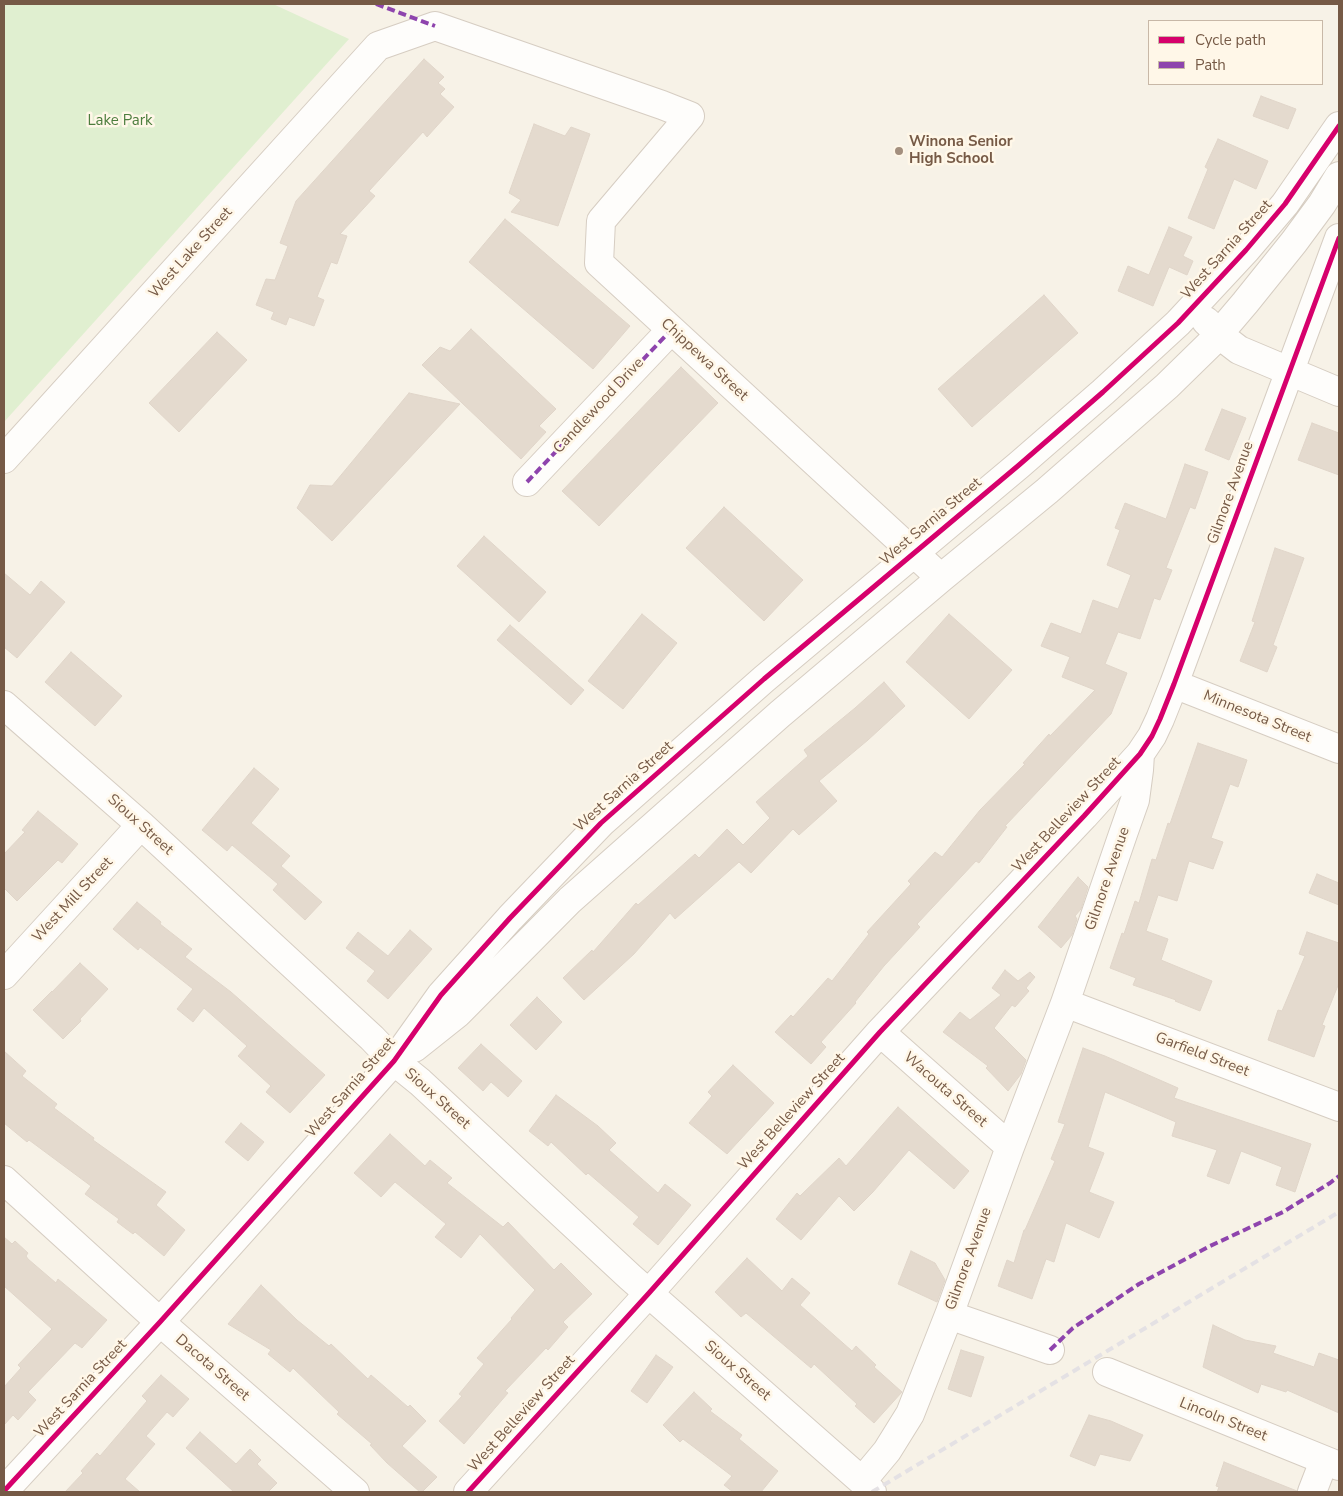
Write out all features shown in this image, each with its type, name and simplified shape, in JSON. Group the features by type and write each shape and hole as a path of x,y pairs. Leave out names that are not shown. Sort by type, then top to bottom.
{"street":[{"name":"West Lake Street","path":"4,459 378,46 435,26 662,104 690,116"},
{"name":"Chippewa Street","path":"690,116 601,221 599,263 941,578"},
{"name":"West Sarnia Street","path":"4,1491 160,1322 394,1061 441,995 510,918 601,823 764,679 1103,392 1178,323 1246,250 1285,204 1339,126"},
{"name":"West Sarnia Street","path":"394,1061 418,1046 458,1013 570,900 780,714 1046,491 1167,386 1245,304 1322,204 1339,176"},
{"name":"Gilmore Avenue","path":"867,1487 910,1414 949,1314 1065,1003 1135,800 1140,770 1140,754 1156,728 1174,684 1339,238"},
{"path":"1192,308 1239,350 1339,392"},
{"name":"Candlewood Drive","path":"527,482 671,330"},
{"name":"Minnesota Street","path":"1174,684 1339,749"},
{"name":"Sioux Street","path":"4,705 141,825 372,1038 394,1061 420,1082 649,1293 867,1487"},
{"name":"West Belleview Street","path":"468,1492 649,1293 880,1032 1096,804 1140,754"},
{"name":"West Mill Street","path":"4,976 141,825"},
{"name":"Garfield Street","path":"1065,1003 1337,1100"},
{"name":"Wacouta Street","path":"880,1032 1010,1147"},
{"name":"Dacota Street","path":"4,1180 160,1322 356,1492"},
{"path":"949,1314 1050,1350"},
{"name":"Lincoln Street","path":"1107,1372 1332,1463"},
{"path":"1312,1492 1332,1463"}],"green space":[{"name":"Lake Park","path":"4,4 273,4 349,39 4,422"}],"building":[{"path":"424,59 444,77 438,83 445,89 440,94 454,107 427,137 423,132 369,191 375,196 340,234 347,236 337,264 331,262 317,297 324,300 314,326 289,317 286,325 271,319 274,312 256,305 266,279 275,280 288,246 280,243 296,201"},
{"path":"1261,96 1296,109 1288,129 1253,116"},
{"path":"534,124 565,136 571,127 590,134 558,226 511,212 521,200 509,193"},
{"path":"1218,139 1268,161 1256,189 1234,179 1214,229 1188,218 1208,169 1205,167"},
{"path":"505,219 630,326 593,369 469,262"},
{"path":"1169,227 1192,237 1183,256 1193,261 1187,275 1169,267 1153,306 1118,291 1128,266 1149,275"},
{"path":"1044,295 1078,333 972,427 938,389"},
{"path":"471,329 556,409 539,426 546,432 521,459 422,365 440,347 450,351"},
{"path":"217,332 247,360 179,432 149,403"},
{"path":"681,367 718,403 599,526 562,491"},
{"path":"409,393 460,404 332,541 297,508 310,485 332,486"},
{"path":"1222,409 1246,418 1229,460 1205,450"},
{"path":"1312,423 1339,433 1339,475 1298,460"},
{"path":"1185,464 1208,472 1195,509 1190,507 1166,568 1172,570 1160,600 1154,598 1140,639 1118,632 1105,664 1127,673 1111,714 1005,826 1007,827 979,863 976,861 917,924 920,927 884,966 856,1003 821,1042 826,1047 811,1064 775,1032 791,1015 793,1017 828,978 832,981 869,934 867,932 911,884 908,881 935,852 942,857 980,810 1025,764 1023,763 1049,734 1050,736 1095,690 1062,677 1070,657 1041,646 1051,623 1081,634 1093,600 1118,609 1131,575 1107,565 1120,530 1115,528 1125,503 1166,519"},
{"path":"724,507 803,580 764,621 686,548"},
{"path":"484,536 546,592 519,622 457,566"},
{"path":"1275,548 1304,558 1273,645 1277,647 1267,672 1240,661 1255,622 1252,621"},
{"path":"4,573 30,595 41,581 65,602 17,658 4,647"},
{"path":"642,614 677,643 623,709 588,681"},
{"path":"949,614 1012,670 969,719 906,662"},
{"path":"510,625 584,690 571,705 497,640"},
{"path":"71,652 122,696 95,726 45,682"},
{"path":"884,682 905,706 819,781 837,801 799,835 793,829 751,873 739,862 675,919 670,913 634,954 584,1000 563,978 592,950 593,952 636,903 638,905 695,854 699,858 727,829 743,845 770,818 756,802 808,756 804,750"},
{"path":"1198,743 1247,760 1238,787 1230,784 1211,838 1223,842 1213,869 1189,861 1177,901 1158,895 1146,931 1168,939 1161,960 1212,981 1200,1011 1176,1000 1133,985 1136,978 1110,968 1135,901 1139,903 1152,859 1156,860"},
{"path":"254,768 279,789 251,823 290,856 281,866 322,902 305,920 273,890 278,884 232,845 227,851 202,830"},
{"path":"38,811 78,844 62,863 58,860 17,901 4,888 4,854 25,832 22,830"},
{"path":"1317,874 1339,883 1339,905 1309,893"},
{"path":"1078,877 1088,887 1081,909 1075,916 1077,919 1072,935 1061,948 1038,927"},
{"path":"137,902 161,922 160,924 192,949 185,957 231,992 325,1075 290,1113 266,1092 271,1086 238,1056 247,1046 204,1008 193,1022 177,1009 193,989 140,947 138,950 113,929"},
{"path":"410,930 432,949 388,999 367,981 375,971 346,948 358,932 388,956"},
{"path":"1307,932 1339,943 1339,983 1322,1025 1325,1026 1314,1057 1268,1040 1278,1010 1282,1011 1305,956 1299,954"},
{"path":"80,963 108,989 63,1039 33,1010"},
{"path":"1005,970 1018,981 1030,972 1035,977 1026,988 1029,991 1015,1007 1012,1005 994,1028 1026,1060 1021,1074 1008,1091 986,1068 988,1066 943,1032 960,1012 970,1020 1001,995 992,988"},
{"path":"537,997 562,1022 536,1050 510,1025"},
{"path":"481,1044 522,1081 508,1097 491,1082 483,1091 458,1068"},
{"path":"1083,1048 1178,1088 1174,1098 1311,1144 1295,1192 1276,1185 1282,1167 1241,1151 1229,1184 1207,1176 1217,1150 1172,1136 1176,1122 1105,1092 1088,1147 1104,1153 1089,1192 1114,1202 1099,1238 1066,1223 1054,1262 1046,1259 1032,1299 998,1286 1007,1260 1014,1263 1024,1230 1055,1161 1051,1159 1065,1124 1058,1122"},
{"path":"4,1051 26,1071 22,1076 57,1104 54,1108 94,1138 93,1140 166,1192 156,1205 185,1230 164,1256 135,1232 133,1234 117,1222 119,1219 85,1194 91,1186 29,1140 27,1142 4,1123"},
{"path":"733,1065 774,1103 727,1154 689,1123 712,1096 708,1092"},
{"path":"556,1095 598,1126 616,1143 609,1150 658,1193 665,1184 691,1205 658,1245 633,1224 639,1217 588,1173 586,1175 551,1142 548,1146 529,1131"},
{"path":"898,1107 969,1171 954,1189 909,1150 854,1211 839,1196 801,1240 776,1219 797,1193 800,1196 839,1158 846,1166"},
{"path":"241,1123 264,1142 248,1161 225,1142"},
{"path":"390,1134 425,1166 430,1160 452,1178 447,1183 503,1227 508,1222 554,1270 561,1263 592,1294 563,1322 568,1327 548,1350 546,1348 505,1391 508,1393 464,1444 439,1421 462,1396 459,1394 484,1364 477,1358 535,1290 480,1234 461,1258 435,1237 446,1224 395,1182 381,1197 354,1173"},
{"path":"4,1237 12,1244 15,1241 28,1253 26,1256 28,1259 56,1283 58,1279 107,1320 82,1348 75,1343 28,1392 36,1400 18,1420 13,1415 4,1425 4,1387 21,1368 18,1365 52,1329 4,1286"},
{"path":"911,1251 935,1263 945,1280 937,1302 898,1284"},
{"path":"747,1258 782,1291 792,1278 810,1293 800,1305 852,1351 856,1346 876,1365 874,1367 902,1392 874,1423 855,1406 857,1404 814,1364 811,1368 746,1313 741,1317 715,1292"},
{"path":"261,1285 297,1320 329,1346 331,1344 368,1379 371,1375 408,1407 410,1405 426,1421 402,1446 437,1477 422,1492 387,1463 370,1445 372,1444 337,1414 339,1412 293,1368 290,1372 268,1354 271,1350 228,1324"},
{"path":"1213,1325 1245,1340 1276,1346 1273,1353 1314,1367 1319,1353 1339,1360 1339,1413 1287,1390 1286,1392 1261,1384 1258,1393 1203,1367"},
{"path":"961,1350 984,1357 971,1397 948,1389"},
{"path":"656,1355 673,1367 647,1403 631,1391"},
{"path":"161,1375 189,1399 173,1417 167,1412 146,1436 155,1444 125,1479 140,1492 65,1492 83,1473 81,1471 97,1453 100,1456 147,1401 142,1396"},
{"path":"694,1392 712,1409 710,1411 742,1435 739,1439 778,1471 761,1492 733,1492 724,1485 732,1476 683,1439 680,1442 663,1425"},
{"path":"1089,1415 1111,1421 1143,1435 1130,1461 1100,1454 1095,1466 1070,1456"},
{"path":"200,1432 236,1464 250,1449 261,1460 257,1464 277,1483 268,1492 234,1492 186,1448"},
{"path":"1224,1462 1297,1492 1217,1492 1219,1487 1216,1486"}],"railway":[{"path":"872,1492 1339,1212"}],"marked path":[{"path":"376,4 435,26"},
{"path":"527,482 671,330"},
{"path":"1050,1350 1073,1328 1139,1284 1208,1247 1283,1212 1339,1176"}],"cycle path":[{"path":"4,1491 160,1322 394,1061 441,995 510,918 601,823 764,679 1019,465 1103,392 1178,323 1246,250 1285,204 1339,126"},
{"path":"468,1492 649,1293 880,1032 1140,754 1152,736 1174,684 1339,238"}],"place":[{"name":"Winona Senior High School","path":"899,151"}]}
